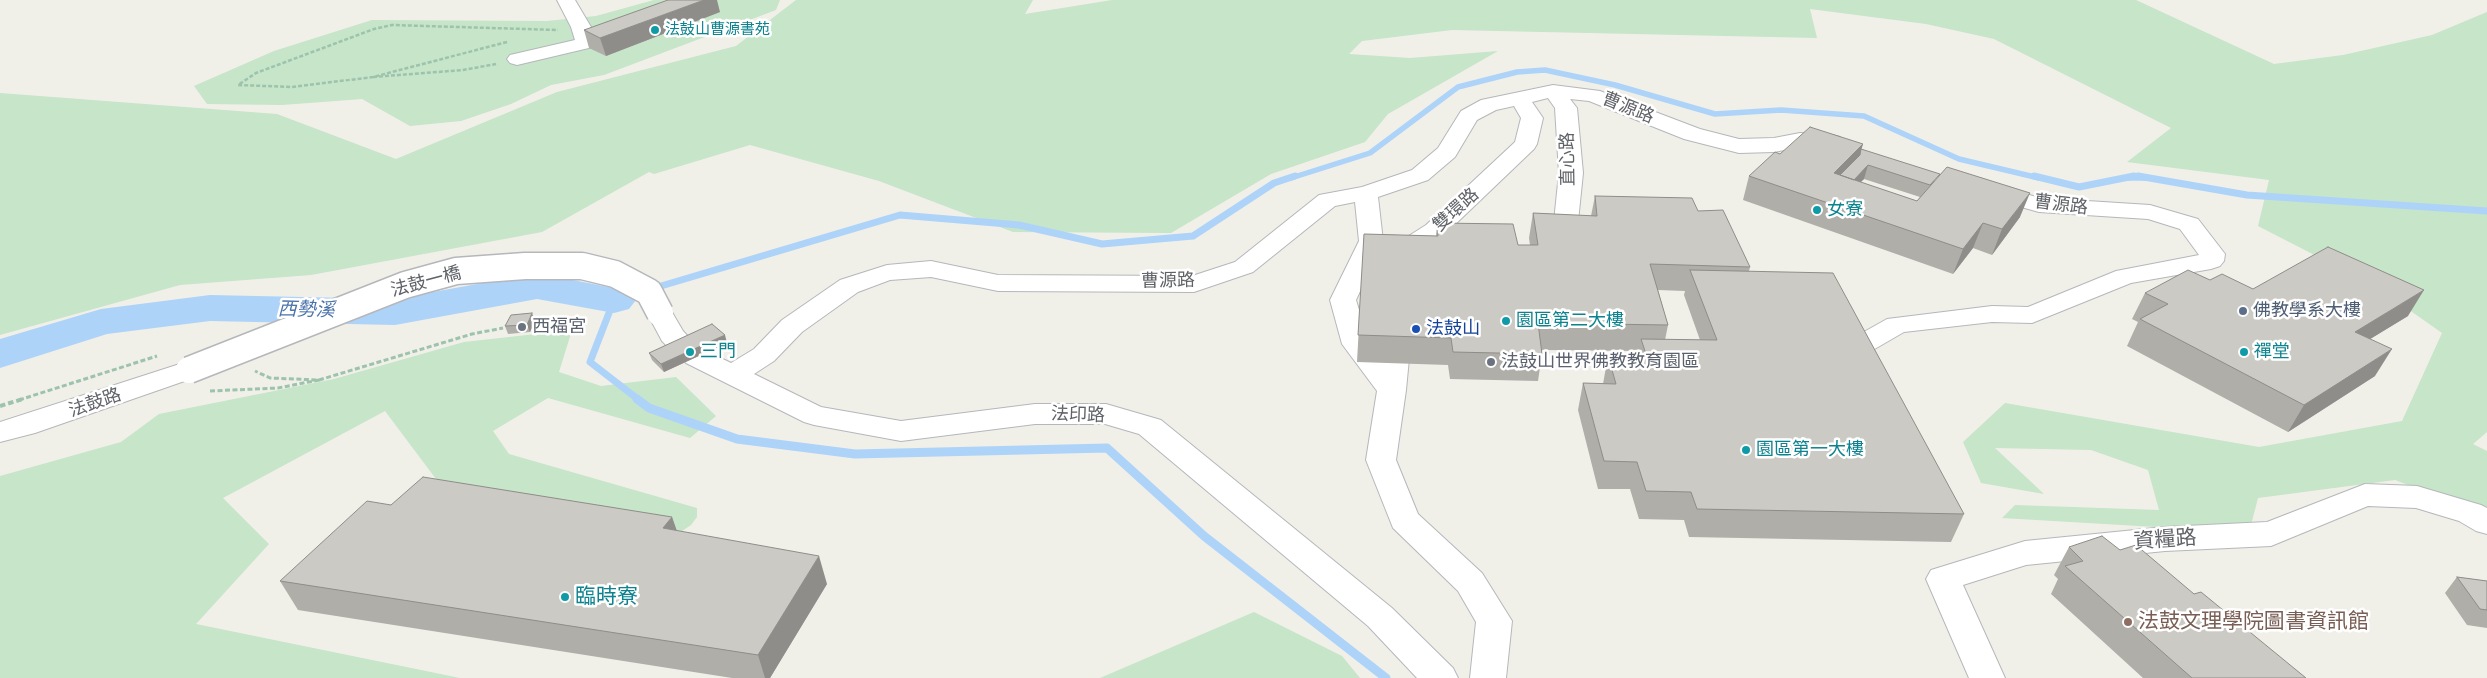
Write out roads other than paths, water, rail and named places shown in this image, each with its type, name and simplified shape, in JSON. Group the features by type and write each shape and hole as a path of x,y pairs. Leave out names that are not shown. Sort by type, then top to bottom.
{"street":[{"path":"517,59 586,43 581,27 566,0"},
{"name":"曹源路","path":"733,375 764,355 792,326 849,286 887,273 931,269 998,283 1140,282 1194,284 1244,267 1327,200 1366,193 1420,174 1447,152 1469,116 1489,104 1553,91 1593,94 1692,134 1739,146 1774,145 1800,140 1837,142 1855,148"},
{"name":"直心路","path":"1553,91 1566,108 1571,173 1565,231"},
{"name":"雙環路","path":"1488,678 1494,621 1470,582 1404,520 1381,460 1392,390 1405,249 1435,230 1526,144 1532,118 1519,98"},
{"name":"曹源路","path":"1856,348 1897,325 1992,314 2032,315 2125,276 2211,261 2212,254 2189,224 2150,212 2040,205 1968,184"},
{"path":"1366,193 1371,241 1343,300 1356,344 1392,390"},
{"path":"1371,241 1423,238"},
{"name":"法鼓一橋","path":"189,370 405,284 456,272 525,266 582,266 614,274 649,292 660,313"},
{"name":"法印路","path":"660,313 672,334 690,352 814,415 901,431 1036,414 1106,414 1150,427 1380,617 1440,678"},
{"name":"法鼓路","path":"0,432 24,426 189,370"},
{"name":"資糧路","path":"1986,678 1943,578 2025,553 2165,539 2271,534 2365,495 2417,497 2470,513 2487,523"}],"waterway":[{"path":"1291,178 1370,153 1458,87 1517,72 1545,70 1615,85 1715,114 1781,110 1864,116 1959,159 2039,178"},
{"path":"651,289 900,215 1019,225 1102,244 1193,236 1274,183 1295,176"},
{"path":"2034,176 2079,187 2134,176"},
{"path":"2138,176 2247,195 2487,211"},
{"path":"2127,178 2146,178"},
{"name":"西勢溪","path":"0,354 101,322 210,308 395,312 537,286 614,300"},
{"path":"638,293 614,300 590,362 639,400"},
{"path":"637,399 649,408 737,439 855,454 1107,448 1204,536 1386,678"}],"place":[{"name":"法鼓山曹源書苑","path":"655,30"},
{"name":"女寮","path":"1817,210"},
{"name":"佛教學系大樓","path":"2243,311"},
{"name":"園區第二大樓","path":"1506,321"},
{"name":"西福宮","path":"522,327"},
{"name":"法鼓山","path":"1416,329"},
{"name":"三門","path":"690,352"},
{"name":"禪堂","path":"2244,352"},
{"name":"法鼓山世界佛教教育園區","path":"1491,362"},
{"name":"園區第一大樓","path":"1746,450"},
{"name":"臨時寮","path":"565,597"},
{"name":"法鼓文理學院圖書資訊館","path":"2128,622"}]}
